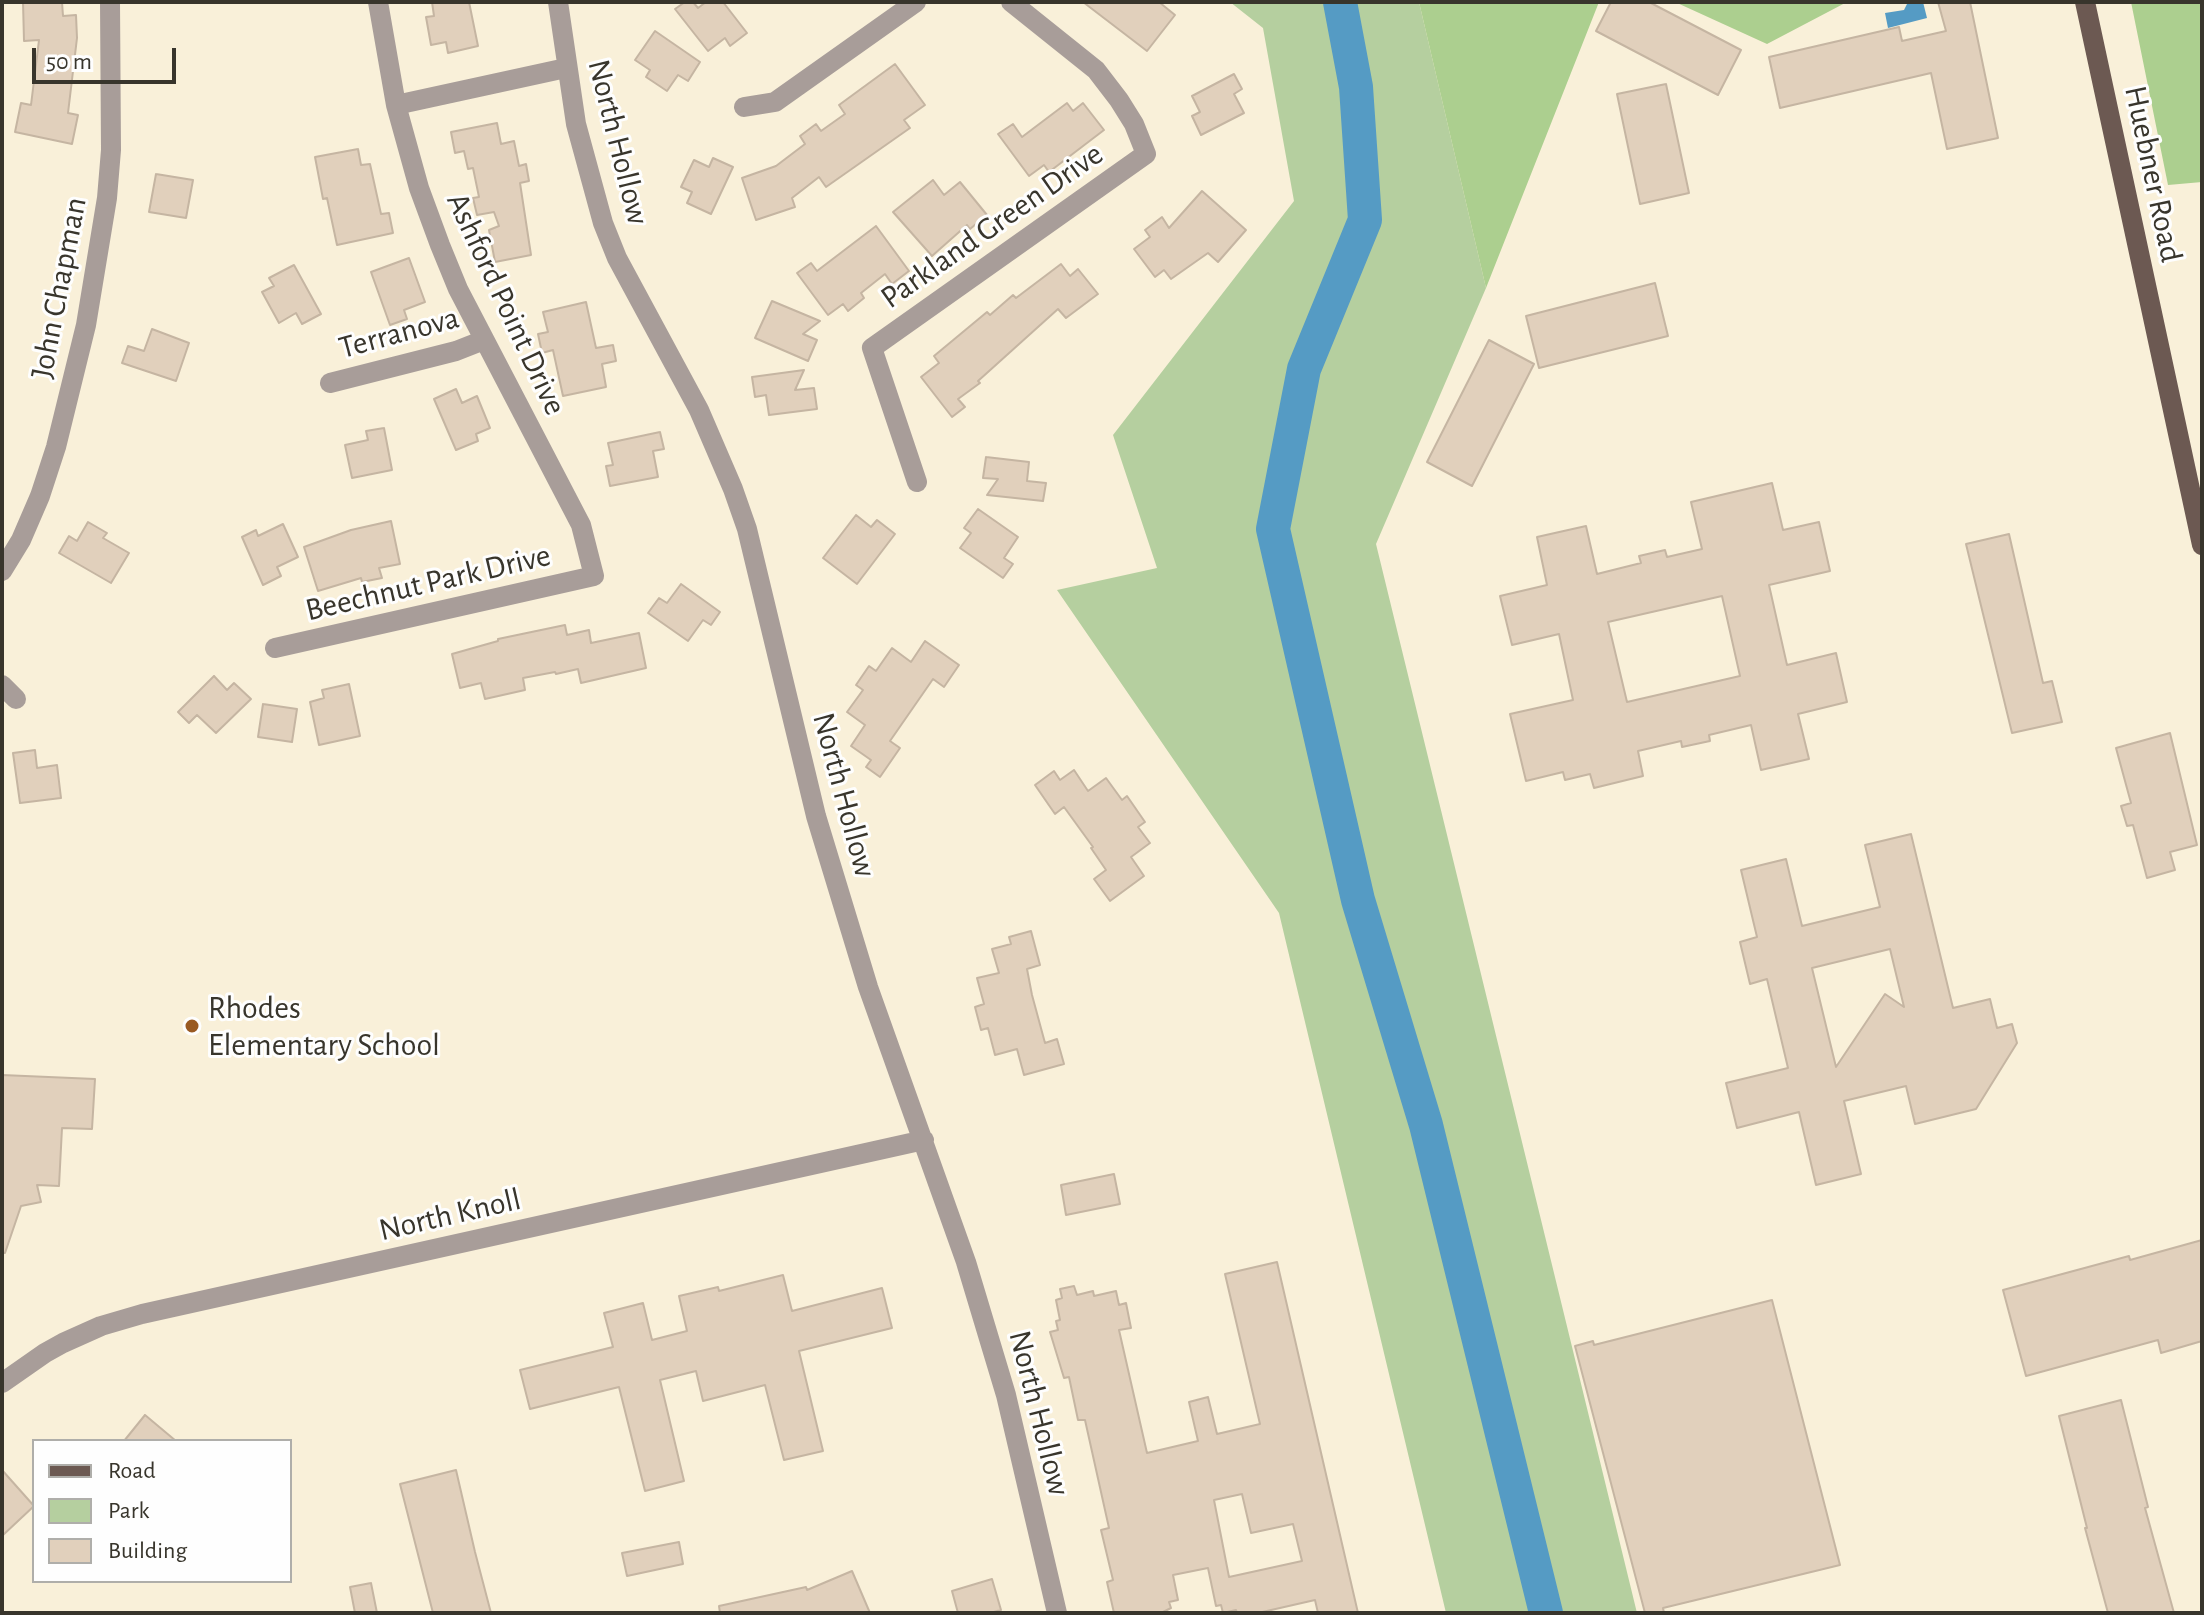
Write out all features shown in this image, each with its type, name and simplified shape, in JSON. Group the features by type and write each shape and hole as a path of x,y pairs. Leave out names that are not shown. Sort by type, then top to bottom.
{"main road":[{"name":"Huebner Road","path":"2085,2 2202,545"}],"street":[{"name":"John Chapman","path":"2,571 21,540 48,472 89,310 107,198 111,150 110,2"},
{"name":"Ashford Point Drive","path":"378,2 396,105 419,188 435,231 458,289 581,525 594,576"},
{"name":"North Hollow","path":"558,2 576,124 603,223 617,258 699,410 747,529 809,792 868,987 964,1253 1006,1395 1057,1613"},
{"path":"744,107 775,102 916,2"},
{"name":"Parkland Green Drive","path":"917,482 872,348 1146,154 1134,124 1096,70 1011,2"},
{"path":"396,105 566,68"},
{"name":"Terranova","path":"330,383 456,351 484,340"},
{"name":"Beechnut Park Drive","path":"275,648 594,576"},
{"name":"North Knoll","path":"2,1383 63,1343 101,1326 142,1314 924,1140"}],"green space":[{"path":"1230,2 1419,2 1486,288 1376,544 1637,1613 1446,1613 1279,913 1057,590 1157,568 1113,435 1294,201 1263,28"},
{"path":"1419,2 1599,2 1486,288"},
{"path":"1675,2 1847,2 1767,44"},
{"path":"2131,2 2202,2 2202,182 2168,185"}],"water":[{"path":"1908,2 1923,2 1927,18 1888,28 1885,13 1904,10"}],"building":[{"path":"23,2 62,2 63,16 76,15 77,38 68,113 78,115 72,144 15,132 21,103 31,105 39,40 24,41"},
{"path":"432,2 469,2 478,46 448,53 446,42 431,45 426,17 434,16"},
{"path":"685,2 693,2 698,8 706,2 723,2 747,33 730,46 725,38 708,51 675,9"},
{"path":"1083,2 1159,2 1175,15 1147,51"},
{"path":"1611,2 1649,2 1741,50 1718,95 1596,31"},
{"path":"1938,2 1970,2 1998,138 1947,149 1931,73 1780,108 1769,57 1899,27 1902,41 1946,31"},
{"path":"655,31 700,62 688,81 678,75 667,91 646,77 650,70 635,60"},
{"path":"895,64 925,105 904,120 910,128 826,187 819,177 792,198 795,207 756,220 742,178 776,166 805,144 800,136 816,124 821,131 845,114 839,105"},
{"path":"1234,74 1242,89 1234,94 1244,113 1201,135 1192,116 1200,112 1192,96"},
{"path":"1666,84 1689,193 1640,204 1617,94"},
{"path":"1067,103 1073,111 1083,103 1104,130 1049,172 1044,165 1029,176 998,134 1013,124 1022,137"},
{"path":"497,123 501,144 514,141 519,166 526,164 529,181 520,183 531,255 495,262 489,230 499,226 494,212 477,215 473,198 479,197 473,168 468,169 464,151 455,153 451,132"},
{"path":"358,149 361,165 370,164 381,214 389,213 393,233 337,245 327,198 323,199 315,157"},
{"path":"713,158 733,167 711,214 687,203 692,192 681,187 694,160 709,167"},
{"path":"156,174 193,180 186,218 149,212"},
{"path":"933,180 944,195 960,182 987,215 970,229 967,225 932,256 893,212"},
{"path":"1202,191 1246,230 1218,262 1208,253 1171,279 1164,270 1155,277 1134,249 1150,237 1145,230 1162,217 1169,228"},
{"path":"876,226 909,271 892,284 885,274 861,293 864,298 848,311 843,304 828,315 797,273 811,263 817,271"},
{"path":"409,258 425,302 404,310 407,319 390,325 371,272"},
{"path":"1061,264 1070,276 1078,269 1098,294 1066,318 1058,309 978,381 980,383 958,399 965,407 952,417 921,377 939,363 934,356 987,312 990,315 1013,295 1016,298"},
{"path":"294,265 321,314 302,324 296,313 279,323 262,292 274,286 269,278"},
{"path":"1655,283 1668,336 1539,368 1526,316"},
{"path":"772,301 820,321 803,334 817,340 808,361 755,338"},
{"path":"586,302 596,348 613,345 616,361 602,364 606,387 563,396 553,350 542,353 538,334 548,332 543,312"},
{"path":"152,329 189,343 176,381 122,363 128,346 144,351"},
{"path":"1489,340 1534,364 1472,486 1427,462"},
{"path":"804,370 795,390 814,388 817,409 769,415 766,395 755,397 752,377"},
{"path":"456,389 462,403 477,396 490,428 476,434 478,441 456,450 434,399"},
{"path":"384,428 392,470 352,478 345,445 368,440 366,431"},
{"path":"660,432 664,449 653,451 658,477 610,486 606,466 613,465 608,443"},
{"path":"986,457 1029,462 1027,481 1046,483 1043,501 987,495 998,479 983,478"},
{"path":"1772,483 1783,530 1819,522 1830,571 1769,585 1787,665 1836,653 1847,702 1798,714 1809,759 1761,770 1751,725 1709,735 1710,741 1682,747 1681,741 1638,751 1643,776 1594,788 1590,774 1565,780 1563,772 1526,781 1510,714 1573,700 1559,634 1512,645 1500,596 1547,585 1537,537 1586,526 1597,574 1641,563 1639,556 1665,550 1667,557 1702,549 1691,502","holes":["1722,596 1740,676 1627,702 1608,622"]},
{"path":"978,509 1018,537 1004,558 1013,564 1003,578 960,548 971,533 964,528"},
{"path":"856,515 871,527 877,520 895,534 857,584 823,558"},
{"path":"391,521 400,564 379,568 382,578 362,582 361,578 318,591 304,547 351,530"},
{"path":"88,522 107,533 103,538 129,553 111,583 59,553 69,536 77,541"},
{"path":"283,524 298,557 277,567 281,576 263,585 242,537 256,530 258,536"},
{"path":"2009,534 2043,683 2052,681 2062,722 2012,733 1966,544"},
{"path":"681,584 720,612 711,625 703,620 688,641 648,613 659,598 667,603"},
{"path":"565,625 567,635 589,630 591,643 639,633 646,668 581,683 578,669 523,678 525,690 485,699 481,683 460,688 452,654 498,639"},
{"path":"925,641 959,665 944,687 933,679 890,741 900,748 880,777 866,767 871,760 851,746 865,725 847,712 863,690 856,685 869,666 876,671 892,648 911,662"},
{"path":"214,676 227,690 234,683 251,699 216,733 197,715 189,723 178,712"},
{"path":"349,684 360,736 319,745 310,702 324,698 322,690"},
{"path":"263,704 297,709 292,742 258,737"},
{"path":"2170,733 2197,845 2170,852 2175,870 2147,878 2133,825 2127,826 2121,806 2131,803 2116,748"},
{"path":"35,750 37,768 57,765 61,798 20,803 13,753"},
{"path":"1074,770 1088,791 1106,778 1122,800 1127,796 1145,822 1138,827 1150,843 1131,857 1144,876 1110,901 1094,879 1106,870 1093,847 1064,807 1055,814 1035,785 1054,771 1060,780"},
{"path":"1911,834 1953,1008 1990,999 1997,1028 2012,1024 2017,1043 1976,1109 1915,1124 1906,1086 1844,1101 1861,1174 1816,1185 1799,1112 1737,1128 1726,1083 1788,1068 1767,979 1750,984 1740,942 1757,937 1741,870 1786,859 1802,926 1880,907 1865,845","holes":["1890,949 1904,1007 1885,994 1836,1067 1812,968"]},
{"path":"1031,931 1040,965 1027,969 1032,995 1045,1043 1057,1039 1064,1064 1024,1075 1017,1049 995,1055 988,1028 981,1030 975,1007 984,1004 977,978 999,973 992,949 1011,944 1009,937"},
{"path":"2,1075 95,1079 92,1129 62,1128 59,1186 37,1185 41,1202 21,1206 5,1253 2,1253"},
{"path":"1114,1174 1120,1204 1066,1215 1061,1185"},
{"path":"2202,1240 2202,1341 2161,1353 2158,1340 2026,1376 2003,1290"},
{"path":"1277,1262 1358,1613 1318,1613 1315,1600 1258,1613 1237,1613 1236,1610 1223,1613 1221,1605 1216,1606 1208,1568 1173,1575 1178,1600 1169,1602 1171,1608 1161,1613 1114,1613 1107,1582 1113,1580 1101,1530 1109,1528 1085,1420 1078,1420 1069,1377 1064,1378 1050,1332 1058,1330 1056,1321 1060,1320 1056,1300 1062,1298 1060,1289 1074,1286 1077,1295 1093,1291 1094,1296 1116,1291 1119,1305 1126,1303 1131,1328 1119,1330 1147,1453 1198,1441 1189,1402 1208,1397 1217,1434 1260,1424 1225,1274","holes":["1242,1494 1251,1533 1293,1524 1302,1561 1229,1577 1214,1500"]},
{"path":"783,1275 792,1311 882,1288 892,1328 799,1351 823,1451 784,1460 765,1385 703,1401 696,1371 660,1380 684,1481 645,1491 619,1387 530,1409 520,1370 613,1347 604,1313 643,1303 652,1340 687,1331 679,1296 718,1287 719,1291"},
{"path":"1772,1300 1840,1565 1663,1608 1664,1613 1645,1613 1575,1346 1593,1341 1594,1345"},
{"path":"2121,1400 2148,1507 2145,1508 2174,1613 2108,1613 2085,1528 2059,1416"},
{"path":"145,1415 174,1439 126,1439"},
{"path":"2,1470 32,1504 32,1508 2,1536"},
{"path":"456,1470 491,1613 433,1613 400,1484"},
{"path":"679,1542 683,1564 627,1576 622,1553"},
{"path":"852,1571 870,1613 720,1613 719,1606 806,1587 807,1590"},
{"path":"992,1579 1001,1610 958,1613 952,1591"},
{"path":"371,1583 377,1613 355,1613 350,1587"}],"waterway":[{"path":"1340,2 1356,87 1365,220 1304,369 1273,529 1358,900 1426,1125 1546,1613"}],"place":[{"name":"Rhodes Elementary School","path":"192,1026"}]}
